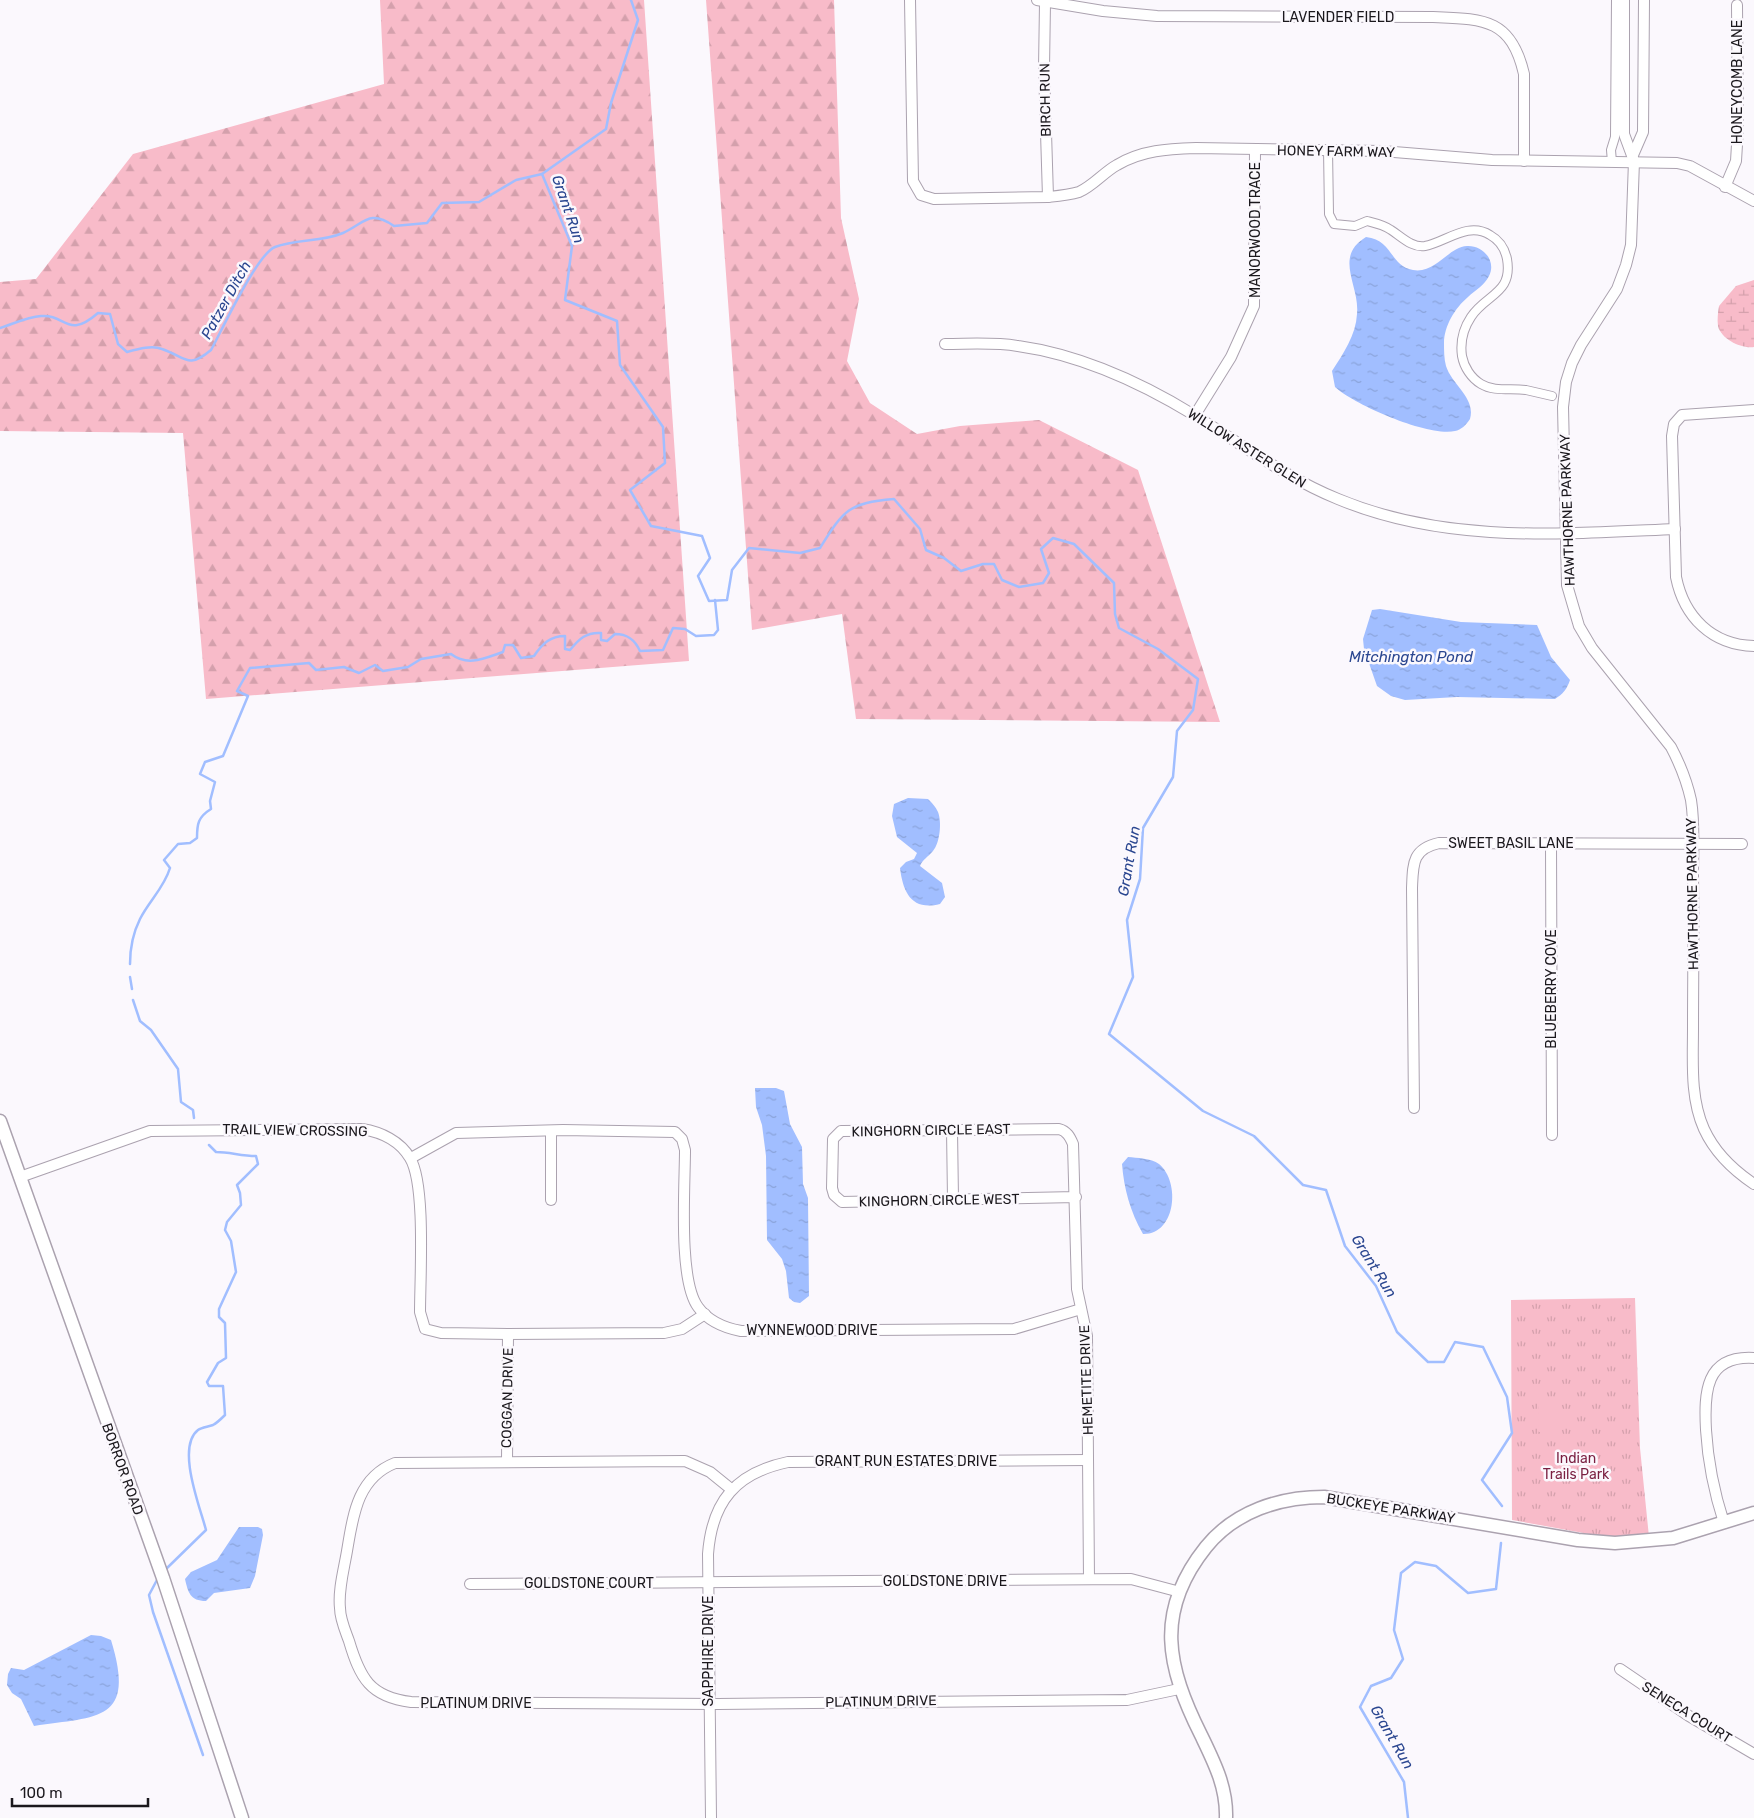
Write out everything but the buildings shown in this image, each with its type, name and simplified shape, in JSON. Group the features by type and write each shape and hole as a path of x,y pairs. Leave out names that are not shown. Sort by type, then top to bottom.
{"street":[{"name":"HONEY FARM WAY","path":"910,0 913,180 921,195 934,198 1048,197 1080,192 1116,165 1150,152 1196,148 1382,151 1524,161 1612,162 1633,158 1690,166 1754,201"},
{"path":"1612,162 1611,150 1615,137 1616,0"},
{"name":"HAWTHORNE PARKWAY","path":"1624,0 1624,134 1633,158"},
{"name":"HAWTHORNE PARKWAY","path":"1644,0 1643,132 1633,158 1631,245 1626,266 1617,289 1581,345 1566,382 1563,407 1567,585 1579,626 1592,648 1655,726 1680,763 1691,802 1693,844 1692,1062 1697,1108 1703,1128 1713,1146 1726,1161 1754,1184"},
{"name":"LAVENDER FIELD","path":"1041,1 1158,16 1424,17 1479,20 1502,32 1516,48 1521,60 1524,74 1524,161"},
{"name":"BIRCH RUN","path":"1041,1 1048,197"},
{"name":"HONEYCOMB LANE","path":"1726,187 1736,161 1738,128 1737,5"},
{"path":"1328,149 1329,214 1334,224 1355,226 1367,221 1391,230 1407,242 1423,246 1441,242 1454,233 1472,231 1489,234 1499,242 1506,254 1509,269 1506,282 1499,292 1472,316 1463,332 1461,348 1464,363 1472,376 1482,385 1498,389 1524,390 1552,396"},
{"name":"MANORWOOD TRACE","path":"1195,415 1231,357 1254,306 1255,150"},
{"name":"WILLOW ASTER GLEN","path":"945,344 1016,345 1061,355 1122,375 1195,415 1298,481 1339,500 1381,514 1427,525 1473,532 1543,535 1675,529"},
{"path":"1754,410 1688,413 1678,418 1672,430 1676,578 1681,596 1690,614 1704,629 1722,640 1754,646"},
{"name":"SWEET BASIL LANE","path":"1414,1108 1413,862 1419,853 1428,846 1439,843 1742,844"},
{"name":"BLUEBERRY COVE","path":"1551,844 1552,1135"},
{"name":"BORROR ROAD","path":"0,1121 162,1574 242,1818"},
{"name":"TRAIL VIEW CROSSING","path":"20,1177 138,1134 168,1130 362,1129 377,1131 388,1137 410,1158 417,1176 420,1200 420,1312 425,1329 432,1332 508,1334 664,1333 682,1329 705,1314"},
{"name":"KINGHORN CIRCLE EAST","path":"831,1166 833,1139 841,1132 1058,1129"},
{"name":"HEMETITE DRIVE","path":"1058,1129 1066,1132 1073,1144 1076,1197 1077,1289 1087,1336 1088,1579"},
{"path":"952,1130 953,1200"},
{"path":"551,1131 552,1200"},
{"name":"WYNNEWOOD DRIVE","path":"410,1158 456,1133 669,1131 678,1135 684,1150 686,1269 689,1289 697,1306 705,1314 718,1324 741,1331 1014,1329 1042,1323 1082,1309"},
{"name":"KINGHORN CIRCLE WEST","path":"831,1166 834,1195 842,1202 1076,1197"},
{"name":"COGGAN DRIVE","path":"507,1462 508,1334"},
{"path":"1724,1523 1712,1485 1708,1461 1706,1389 1717,1369 1728,1362 1754,1358"},
{"name":"GRANT RUN ESTATES DRIVE","path":"731,1489 758,1470 788,1462 1088,1460"},
{"name":"PLATINUM DRIVE","path":"731,1489 710,1472 685,1462 395,1463 382,1470 365,1485 353,1518 339,1606 357,1667 366,1682 382,1695 411,1702 708,1704 1127,1700 1179,1689"},
{"name":"SAPPHIRE DRIVE","path":"711,1818 708,1704 710,1537 714,1519 731,1489"},
{"name":"BUCKEYE PARKWAY","path":"1226,1818 1226,1806 1219,1774 1179,1689 1172,1658 1171,1638 1180,1592 1198,1557 1224,1529 1253,1511 1292,1498 1324,1497 1578,1540 1615,1543 1673,1538 1754,1514"},
{"name":"GOLDSTONE DRIVE","path":"708,1583 1131,1579 1180,1592"},
{"name":"GOLDSTONE COURT","path":"470,1584 708,1583"},
{"name":"SENECA COURT","path":"1620,1669 1690,1716 1754,1754"}],"green space":[{"path":"380,0 644,0 689,661 206,699 183,433 0,431 0,282 36,279 133,154 384,84"},
{"path":"706,0 834,0 841,218 859,299 847,361 870,403 917,434 960,426 1039,420 1138,470 1220,722 856,719 842,614 752,630"},
{"path":"1754,280 1754,347 1749,347 1738,345 1723,335 1718,326 1718,316 1719,306 1736,286"},
{"name":"Indian Trails Park","path":"1635,1298 1640,1448 1649,1537 1600,1536 1512,1520 1511,1300"},
{"path":"1538,1399 1556,1399 1556,1432 1539,1432"}],"water":[{"path":"1366,237 1381,243 1400,264 1405,268 1413,270 1428,268 1460,247 1467,246 1478,248 1490,259 1491,270 1485,283 1463,301 1448,324 1444,337 1446,366 1467,398 1471,411 1470,419 1459,430 1443,432 1392,418 1358,402 1335,387 1332,371 1348,344 1357,314 1357,303 1349,263 1351,253 1356,245"},
{"name":"Mitchington Pond","path":"1380,609 1461,622 1537,625 1551,657 1570,680 1569,683 1564,691 1555,699 1457,697 1405,700 1391,696 1377,686 1364,649 1363,639 1372,610"},
{"path":"908,798 928,799 938,812 939,838 933,851 920,866 942,883 945,897 940,904 922,905 916,902 907,892 901,877 900,868 906,862 914,859 917,853 897,837 892,816 894,804"},
{"path":"755,1088 776,1088 784,1091 790,1124 802,1147 803,1184 808,1198 809,1296 800,1303 794,1302 789,1298 786,1271 782,1259 767,1240 766,1156 762,1125 756,1107"},
{"path":"1128,1157 1156,1162 1166,1172 1170,1183 1172,1206 1163,1226 1154,1232 1143,1234 1131,1208 1124,1182 1122,1164"},
{"path":"239,1527 258,1527 262,1529 263,1535 255,1576 250,1588 214,1593 206,1601 196,1599 189,1592 185,1579 191,1572 217,1560"},
{"path":"91,1635 111,1640 118,1667 119,1687 115,1701 106,1710 94,1716 34,1726 21,1699 12,1693 7,1685 8,1674 11,1668 24,1670"}],"waterway":[{"name":"Grant Run","path":"631,0 638,20 611,103 606,129 542,174 572,246 565,300 617,321 620,365 663,427 665,463 630,490 651,526 702,536 710,558 698,576 709,601 727,600 732,570 749,548 800,553 820,548 842,517 857,506 866,503 894,499 920,529 926,550 944,558 961,571 983,564 994,564 1002,580 1019,587 1043,583 1049,573 1041,549 1053,538 1074,544 1114,583 1115,614 1119,628 1158,649 1198,679 1193,710 1177,731 1173,777 1143,828 1140,879 1127,920 1133,977 1109,1034 1203,1111 1254,1136 1303,1185 1326,1190 1345,1246 1376,1286 1397,1332 1428,1362 1444,1362 1455,1342 1483,1347 1507,1397 1512,1433 1482,1480 1502,1506"},
{"name":"Patzer Ditch","path":"0,328 25,319 41,316 56,318 67,324 80,325 98,313 110,314 118,344 127,352 154,347 191,361 211,350 250,277 259,263 275,247 283,244 335,236 367,219 373,218 386,221 394,226 427,223 442,203 479,202 516,180 542,174"},
{"path":"130,964 132,941 138,924 164,882 170,868 164,860 178,844 190,843 197,838 199,821 211,809 210,801 215,782 200,774 205,762 223,756 248,696 237,691 250,668 309,663 316,670 344,667 359,673 375,665 383,671 408,667 421,659 451,654 457,658 470,661 483,659 503,652 505,645 513,645 521,658 534,656 543,644 555,637 565,636 565,649 570,650 583,637 596,633 601,633 601,640 607,641 615,634 627,636 636,644 640,651 663,650 673,628 685,629 696,636 714,635 718,630 715,600"},
{"path":"130,977 132,989"},
{"path":"133,1000 140,1021 151,1030 178,1069 181,1102 193,1110 194,1118"},
{"path":"165,1570 206,1530 195,1493 189,1463 189,1450 192,1438 198,1430 213,1425 225,1415 223,1386 209,1386 207,1382 218,1363 226,1358 225,1323 219,1317 219,1309 236,1272 231,1241 225,1230 227,1222 241,1205 237,1185 258,1164 256,1156 216,1152 209,1145"},
{"name":"Grant Run","path":"1408,1818 1404,1782 1360,1707 1371,1686 1391,1678 1403,1659 1394,1630 1401,1573 1415,1562 1436,1566 1468,1593 1496,1589 1501,1543"},
{"path":"158,1578 149,1595 153,1612 203,1755"}]}
